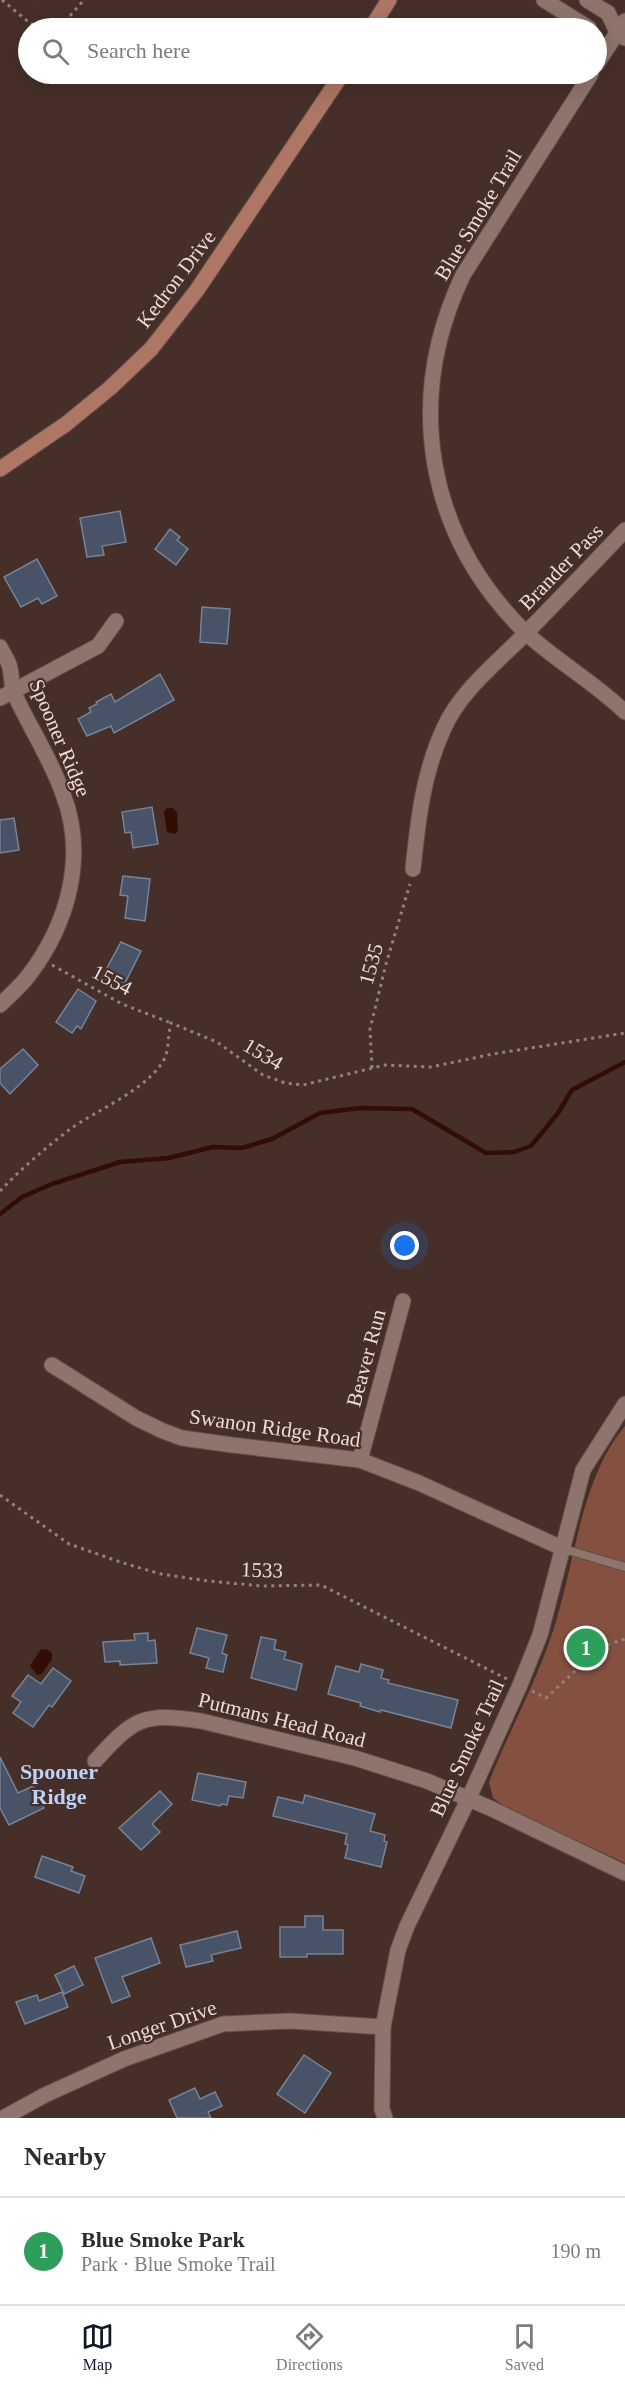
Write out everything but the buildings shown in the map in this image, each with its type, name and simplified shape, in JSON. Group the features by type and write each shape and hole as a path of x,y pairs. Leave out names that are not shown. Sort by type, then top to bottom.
{"street":[{"path":"377,18 389,0"},
{"path":"544,0 573,18"},
{"path":"587,0 608,14 622,30"},
{"path":"607,31 622,30"},
{"path":"607,51 622,30"},
{"name":"Kedron Drive","path":"0,469 66,424 110,388 151,349 197,290 335,84"},
{"name":"Blue Smoke Trail","path":"585,84 463,275 448,307 438,340 430,390 430,441 440,490 455,531 480,578 526,633 625,712"},
{"name":"Brander Pass","path":"413,869 420,803 430,762 445,725 462,700 625,530"},
{"path":"4,691 98,646 116,621"},
{"name":"Spooner Ridge","path":"0,647 10,667 4,691 55,772 64,795 71,821 73,865 66,907 51,943 27,977 0,1005"},
{"name":"Beaver Run","path":"360,1460 403,1301"},
{"name":"Swanon Ridge Road","path":"52,1365 136,1418 182,1438 360,1460 419,1483 564,1549"},
{"name":"Blue Smoke Trail","path":"385,2118 382,2109 383,2026 398,1950 407,1926 520,1685 540,1635 583,1470 625,1404"},
{"name":"Putmans Head Road","path":"95,1761 119,1735 135,1723 148,1718 183,1718 355,1758 427,1781 625,1873"},
{"name":"Longer Drive","path":"3,2118 45,2095 124,2059 223,2024 291,2021 383,2026"}],"lane":[{"path":"564,1549 625,1567"}],"path":[{"path":"2,0 24,18"},
{"path":"68,18 84,0"},
{"name":"1535","path":"372,1068 370,1029 413,869"},
{"name":"1554","path":"40,959 122,1004 171,1023"},
{"path":"0,1191 20,1170 71,1129 119,1101 153,1072 166,1056 171,1023"},
{"name":"1534","path":"171,1023 217,1042 263,1075 285,1083 303,1085 385,1065 431,1067 625,1032"},
{"name":"1533","path":"0,1495 69,1544 161,1574 262,1586 321,1586 344,1595 546,1698 601,1647 625,1639"}],"shaded area":[{"path":"167,808 173,808 177,812 178,830 175,834 167,832 164,812"},
{"path":"625,1426 625,1863 508,1809 493,1798 489,1782 539,1669 553,1631 588,1497 610,1447"},
{"path":"41,1649 52,1653 52,1659 42,1674 37,1675 30,1666"}],"waterway":[{"path":"0,1214 22,1197 52,1184 120,1162 169,1158 213,1147 242,1148 272,1139 320,1113 360,1108 412,1109 486,1153 514,1152 531,1146 558,1113 572,1090 625,1062"}],"place":[{"name":"Blue Smoke Park","path":"586,1648"}],"district":[{"name":"Spooner Ridge","path":"59,1784"}]}
